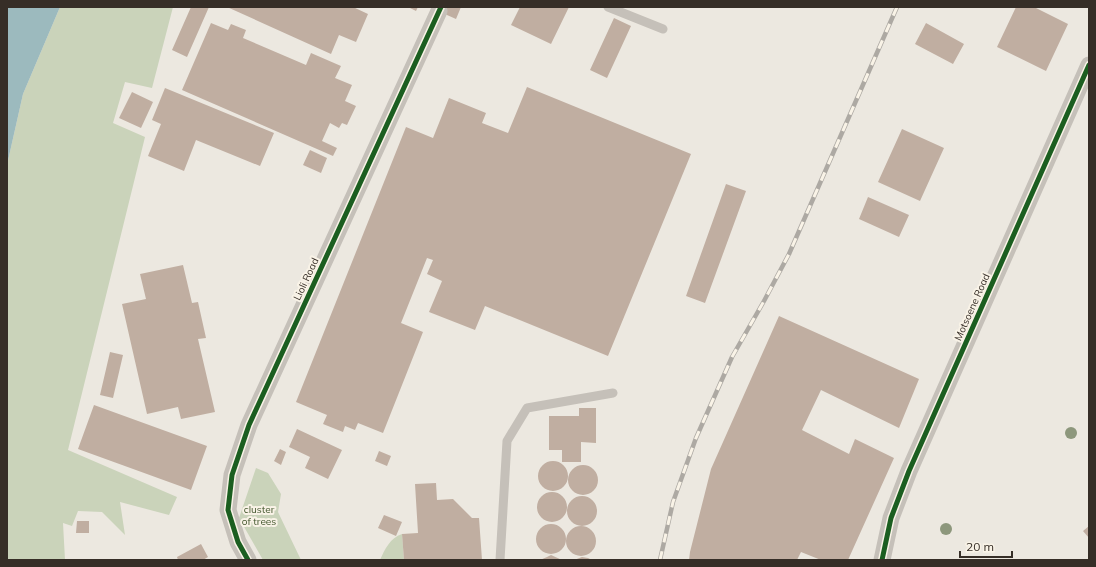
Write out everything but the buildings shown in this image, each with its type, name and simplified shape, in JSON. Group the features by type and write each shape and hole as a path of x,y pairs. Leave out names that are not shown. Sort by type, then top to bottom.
{"street":[{"name":"Lioli Road","path":"248,560 238,542 228,510 232,475 249,425 439,12"},
{"name":"Motsoene Road","path":"882,560 892,518 909,471 1089,65"}],"lane":[{"path":"608,7 663,29"},
{"path":"500,560 507,441 528,408 613,393"}],"green space":[{"path":"60,7 173,7 152,88 125,82 113,123 145,137 68,450 177,497 169,515 120,502 125,535 102,512 78,511 72,526 63,523 65,560 7,560 7,165 23,94"},
{"name":"cluster of trees","path":"256,468 268,473 281,494 278,512 301,560 263,560 239,518"},
{"path":"402,534 404,560 380,560 391,541"}],"water":[{"path":"7,7 60,7 23,94 7,165"}],"railway":[{"path":"660,560 673,502 696,438 732,357 789,254 897,7"}],"cycle path":[{"path":"248,560 238,542 228,510 232,475 249,425 441,7"},
{"path":"882,560 891,518 909,471 1089,65"}]}
